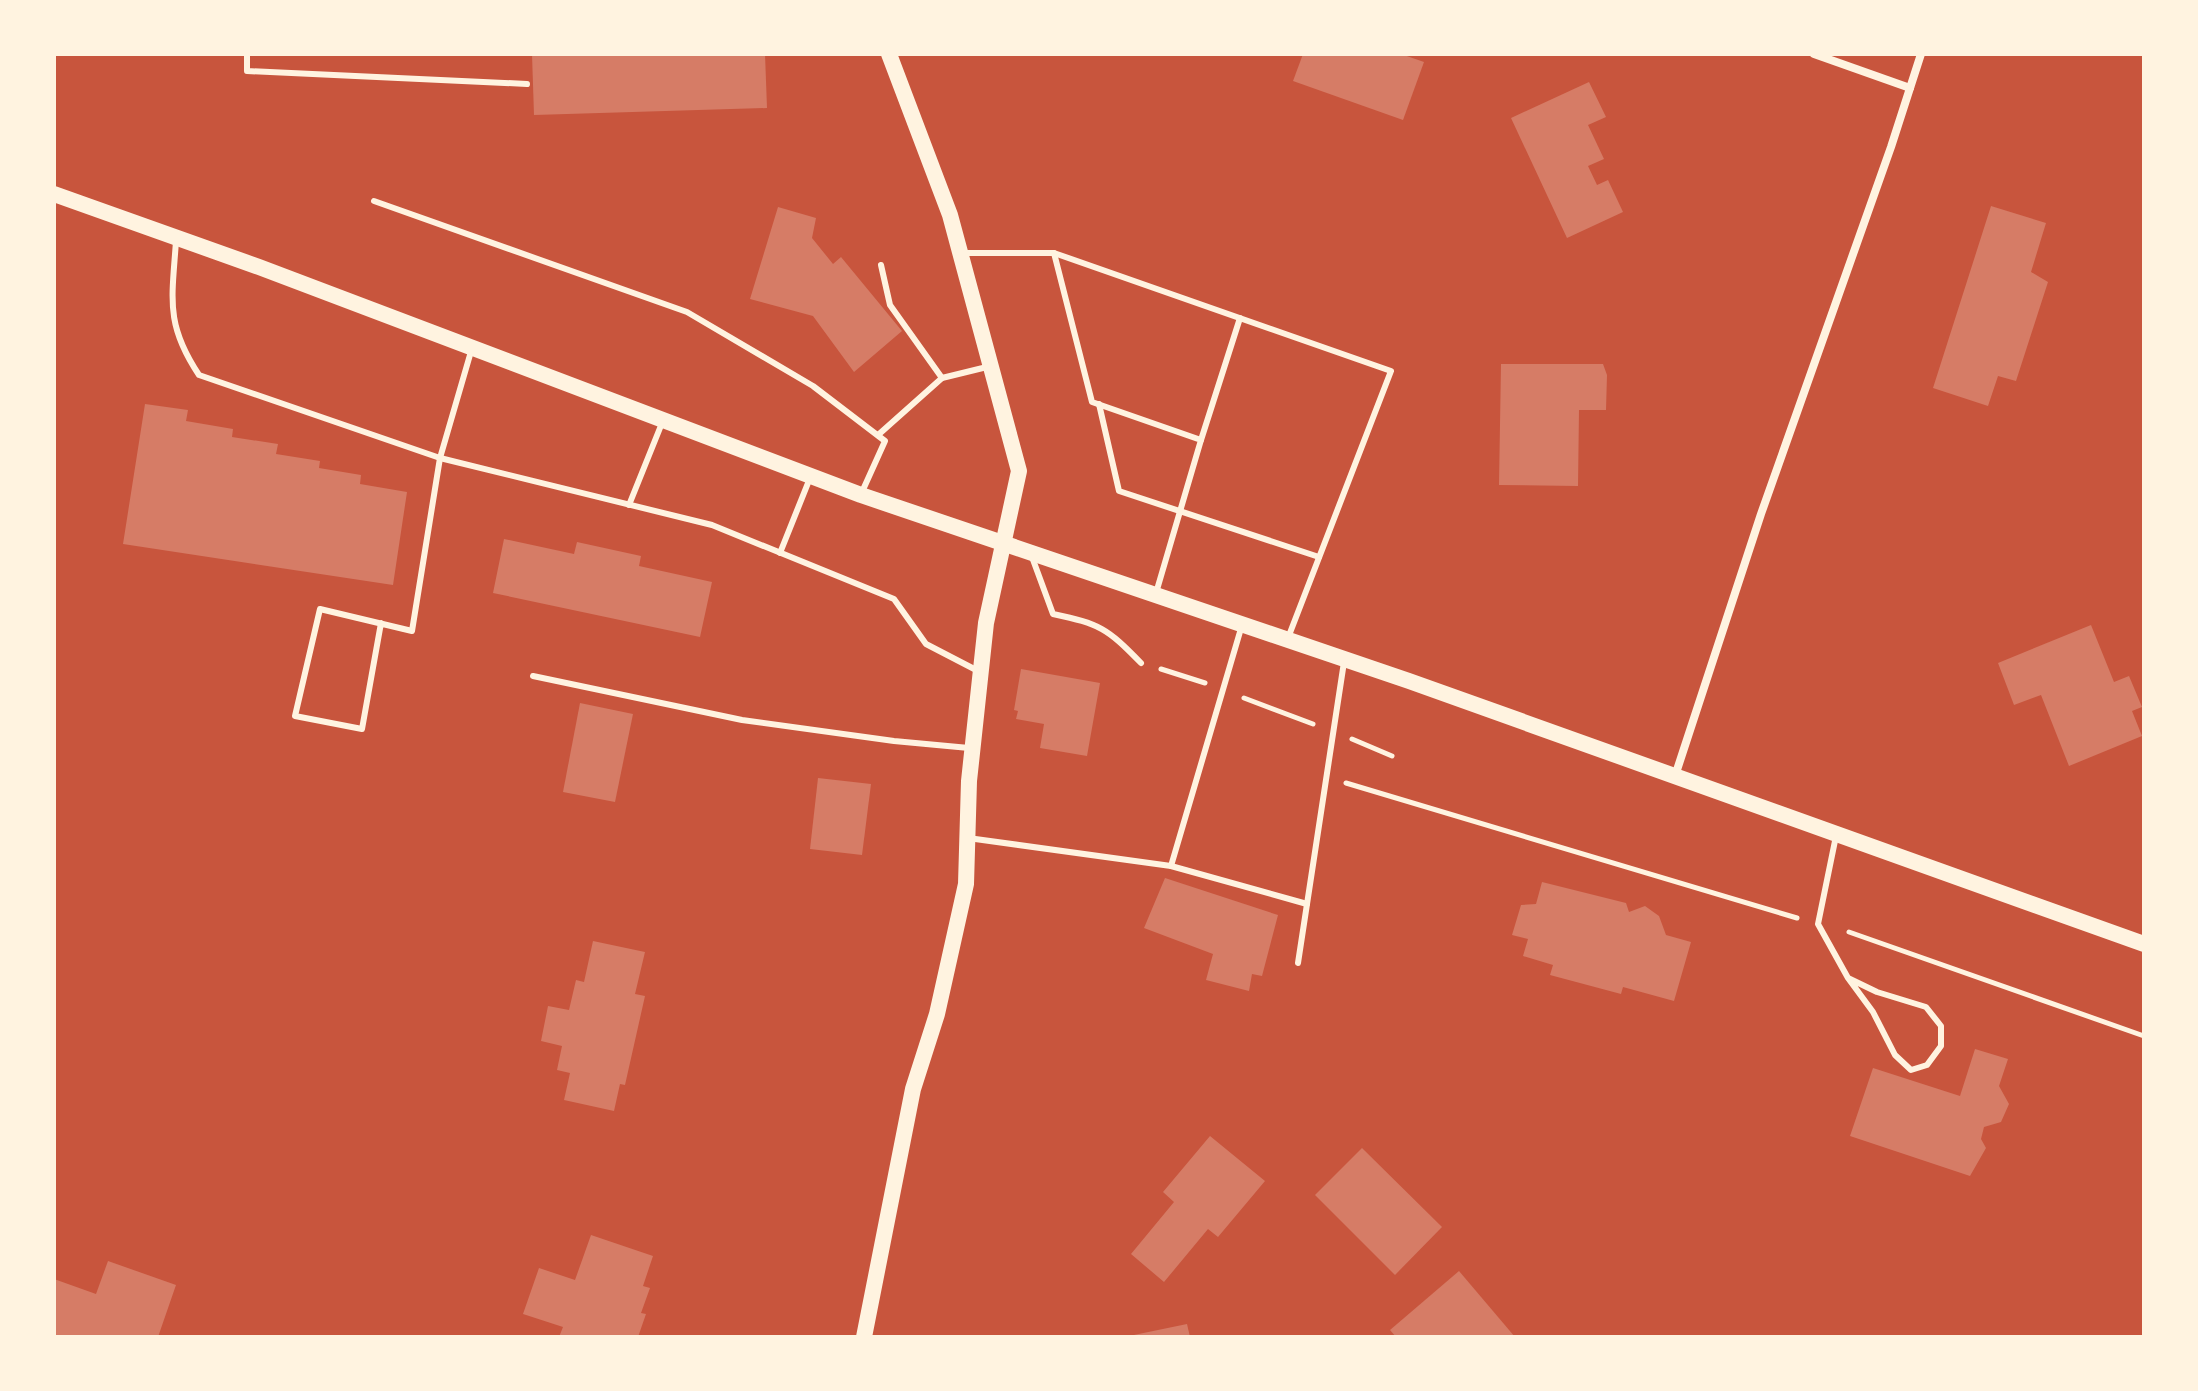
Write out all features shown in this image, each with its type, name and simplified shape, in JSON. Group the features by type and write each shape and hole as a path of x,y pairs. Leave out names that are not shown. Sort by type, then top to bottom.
{"main road":[{"path":"864,1337 913,1089 937,1014 958,929 966,884 973,748 986,623 1019,471 950,215 889,54"},
{"path":"54,194 331,293 861,495 1344,659 2144,944"}],"street":[{"path":"1814,54 1910,88"},
{"path":"1675,776 1761,514 1921,54"}],"lane":[{"path":"247,54 247,71 527,84"},
{"path":"374,201 687,312 813,386 885,441 861,495"},
{"path":"176,238 171,310 182,350 199,375 440,458 712,525 894,599 926,644 981,672"},
{"path":"960,253 1054,253 1391,371 1287,640"},
{"path":"1054,253 1092,402 1201,440"},
{"path":"881,265 890,305 942,378"},
{"path":"1155,594 1240,318"},
{"path":"381,623 362,729 295,716 320,609 381,623 412,631 440,458 472,348"},
{"path":"878,435 942,378 991,366"},
{"path":"1099,404 1119,491 1319,557"},
{"path":"629,505 663,421"},
{"path":"780,553 811,476"},
{"path":"1029,551 1053,614 1095,623 1141,663"},
{"path":"1171,866 1242,624"},
{"path":"1298,963 1344,659"},
{"path":"533,676 742,720 894,741 973,748"},
{"path":"1836,833 1818,924 1848,978 1873,1012 1895,1055 1911,1070 1927,1065 1941,1046 1941,1026 1926,1007 1877,992 1848,978"},
{"path":"968,838 1171,866 1307,904"}],"path":[{"path":"1141,663 1184,674 1392,756"},
{"path":"1326,777 1854,934 2144,1036"}],"building":[{"path":"532,54 765,54 767,108 534,115"},
{"path":"1303,54 1401,54 1424,62 1403,120 1293,81"},
{"path":"1589,82 1606,117 1588,125 1604,159 1588,166 1597,185 1608,180 1623,212 1567,238 1511,118"},
{"path":"1991,206 2046,223 2031,272 2048,282 2016,381 1998,376 1988,406 1933,388"},
{"path":"778,207 816,218 812,238 833,264 841,257 902,331 854,372 813,316 750,299"},
{"path":"1501,364 1603,364 1607,375 1606,410 1579,410 1578,486 1499,485"},
{"path":"145,404 188,410 186,421 233,429 232,437 278,444 276,454 320,461 319,468 361,475 360,484 407,492 393,585 123,544"},
{"path":"504,539 574,554 577,542 641,556 639,566 712,582 700,637 493,593"},
{"path":"2091,625 2114,682 2129,676 2142,707 2132,711 2142,736 2069,766 2041,695 2014,705 1998,663"},
{"path":"1021,669 1100,683 1087,756 1040,748 1044,724 1016,719 1018,711 1014,710"},
{"path":"580,703 633,714 615,802 563,792"},
{"path":"818,778 871,784 862,855 810,849"},
{"path":"1165,878 1278,915 1262,976 1252,974 1249,991 1206,980 1213,954 1144,928"},
{"path":"1542,882 1626,903 1629,912 1645,906 1659,916 1666,935 1691,942 1674,1001 1623,987 1621,994 1550,975 1553,965 1523,956 1528,939 1512,935 1521,905 1536,904"},
{"path":"593,941 645,952 635,994 645,996 625,1085 620,1084 614,1111 564,1100 570,1073 557,1070 562,1046 541,1041 548,1006 569,1010 576,980 584,982"},
{"path":"1975,1049 2008,1059 1999,1086 2009,1104 2001,1122 1984,1127 1981,1139 1986,1148 1970,1176 1850,1136 1873,1068 1960,1096"},
{"path":"1210,1136 1265,1181 1218,1237 1208,1229 1164,1282 1131,1254 1174,1202 1163,1192"},
{"path":"1362,1148 1442,1227 1395,1275 1315,1195"},
{"path":"591,1235 653,1256 643,1286 650,1288 641,1313 646,1314 638,1337 559,1337 563,1327 523,1314 539,1268 575,1280"},
{"path":"108,1261 176,1285 158,1337 54,1337 54,1279 96,1294"},
{"path":"1459,1271 1515,1337 1396,1337 1390,1330"},
{"path":"1187,1324 1190,1337 1129,1337 1129,1336"}]}
